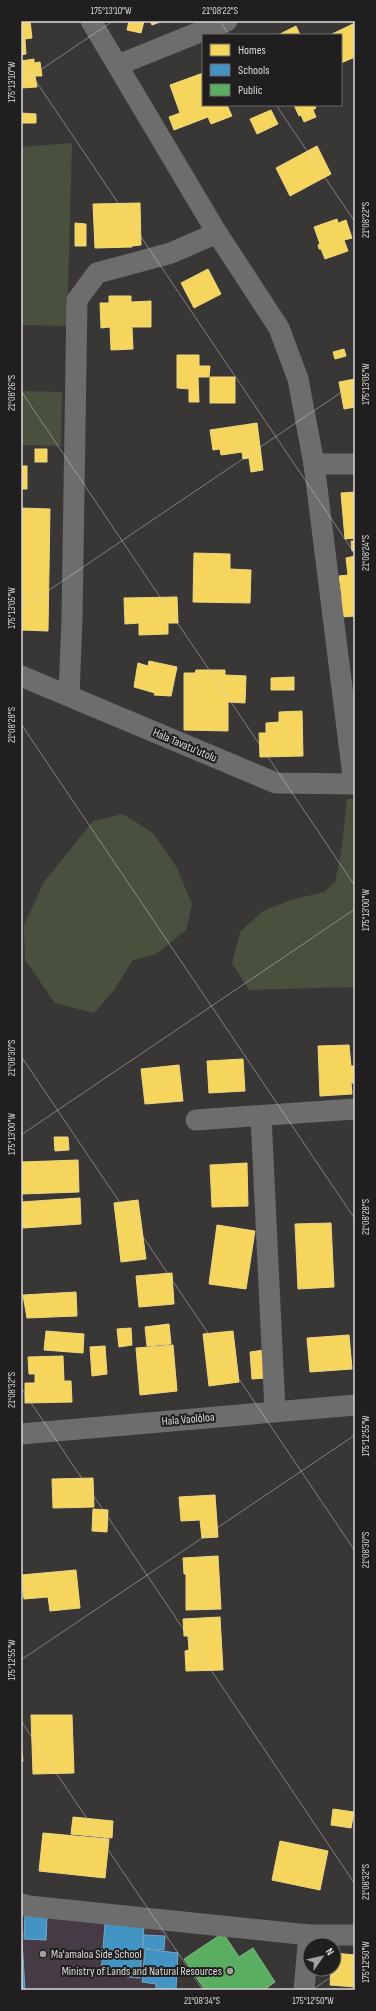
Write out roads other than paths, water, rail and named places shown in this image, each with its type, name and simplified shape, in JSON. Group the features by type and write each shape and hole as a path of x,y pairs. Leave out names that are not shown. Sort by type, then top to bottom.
{"street":[{"path":"91,21 218,233 279,328 298,379 314,464 354,784"},
{"path":"118,65 227,21"},
{"path":"69,695 72,619 77,300 97,273 171,253 218,233"},
{"path":"314,464 355,464"},
{"name":"Hala Tavatu'utolu","path":"21,676 276,783 354,784"},
{"path":"196,1120 355,1109"},
{"path":"261,1116 275,1411"},
{"name":"Hala Vaolōloa","path":"21,1434 355,1405"},
{"path":"21,1904 309,1935 355,1935"},
{"path":"304,1990 309,1935"}],"place":[{"name":"Ma'amaloa Side School","path":"43,1954"},
{"name":"Ministry of Lands and Natural Resources","path":"230,1971"}]}
